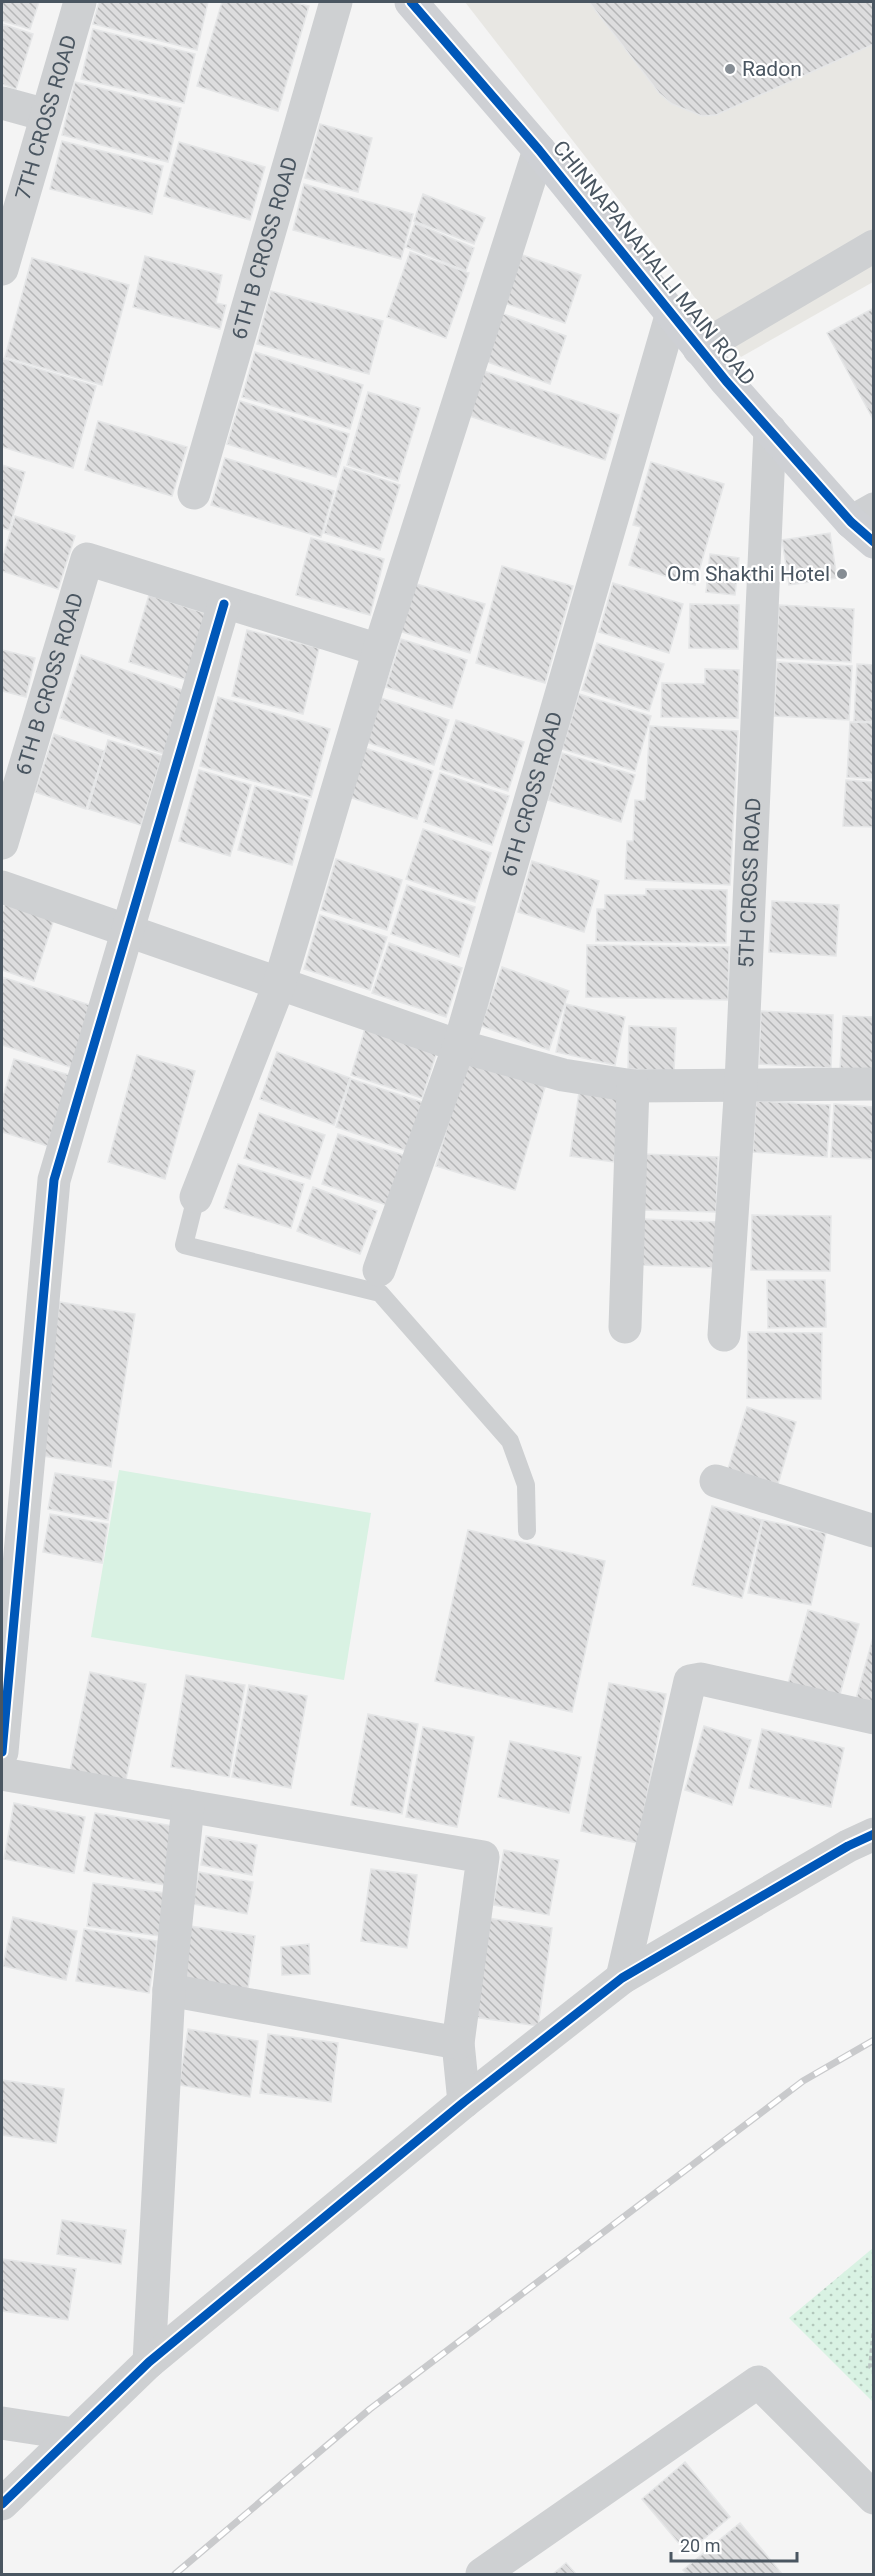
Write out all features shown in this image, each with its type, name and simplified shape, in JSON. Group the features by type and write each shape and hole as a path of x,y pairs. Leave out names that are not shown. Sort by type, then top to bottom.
{"street":[{"name":"7TH CROSS ROAD","path":"2,268 80,2"},
{"name":"6TH B CROSS ROAD","path":"194,493 336,2"},
{"name":"CHINNAPANAHALLI MAIN ROAD","path":"411,2 539,150 699,350 770,430 866,524"},
{"path":"2,103 46,115"},
{"path":"196,1197 279,985 379,650 539,150"},
{"path":"699,350 873,246"},
{"name":"6TH CROSS ROAD","path":"379,1281 459,1047 671,316"},
{"name":"5TH CROSS ROAD","path":"724,1335 741,1083 770,430"},
{"name":"6TH B CROSS ROAD","path":"2,843 87,559 224,604"},
{"path":"2,1752 54,1180 224,604 379,650"},
{"path":"2,887 459,1047 563,1075 633,1086 741,1083 873,1084"},
{"path":"625,1327 633,1086"},
{"path":"716,1481 873,1531"},
{"path":"622,1978 690,1681 701,1679 873,1718"},
{"path":"2,1774 483,1857 458,2043 464,2102"},
{"path":"148,2362 169,1990 188,1806"},
{"path":"2,2504 148,2362 464,2102 622,1978 848,1846 873,1834"},
{"path":"169,1990 458,2043"},
{"path":"482,2574 758,2382 873,2498"},
{"path":"2,2423 73,2434"}],"lane":[{"path":"196,1197 184,1245 379,1281 510,1441 526,1485 527,1531"}],"path":[{"path":"873,2326 870,2367 873,2371"}],"shaded area":[{"path":"465,2 873,2 873,282 741,357"}],"green space":[{"path":"119,1470 371,1513 344,1680 91,1637"},
{"path":"873,2248 873,2402 789,2318"}],"building":[{"path":"2,2 39,2 30,29 2,21"},
{"path":"99,2 208,2 197,50 93,24"},
{"path":"222,2 292,2 309,6 278,111 197,86"},
{"name":"Radon","path":"589,2 874,2 874,44 716,115 702,116 672,104 659,93"},
{"path":"2,24 33,34 16,89 2,84"},
{"path":"93,29 195,54 184,103 81,79"},
{"path":"75,82 181,108 168,162 62,135"},
{"path":"320,124 372,138 358,192 305,178"},
{"path":"62,141 163,166 152,214 50,189"},
{"path":"179,142 265,167 250,220 164,196"},
{"path":"304,184 413,214 401,259 293,230"},
{"path":"423,194 485,218 474,244 414,221"},
{"path":"415,223 474,248 466,271 406,247"},
{"path":"410,252 469,273 446,338 387,317"},
{"path":"514,252 581,275 565,323 498,301"},
{"path":"145,256 222,275 216,303 226,305 220,329 133,307"},
{"path":"32,258 129,285 102,385 5,357"},
{"path":"271,291 383,321 369,374 257,344"},
{"path":"874,308 874,421 827,333"},
{"path":"492,310 566,336 550,384 476,358"},
{"path":"255,352 363,385 350,429 242,397"},
{"path":"2,358 96,386 73,468 2,447"},
{"path":"478,369 619,415 605,460 463,414"},
{"path":"368,392 420,408 398,481 347,465"},
{"path":"240,401 349,434 336,477 227,444"},
{"path":"98,421 187,447 172,496 85,470"},
{"path":"225,458 334,491 321,537 211,505"},
{"path":"651,462 724,484 695,585 629,565 641,527 633,525"},
{"path":"2,465 25,472 9,530 2,528"},
{"path":"344,467 400,485 380,550 324,533"},
{"path":"15,516 75,536 58,589 2,571 2,560"},
{"path":"830,533 837,578 789,585 782,540"},
{"path":"311,538 384,559 370,615 296,595"},
{"path":"710,554 739,558 735,595 706,592"},
{"path":"502,566 573,586 545,683 476,663"},
{"path":"413,583 485,604 470,653 399,631"},
{"path":"613,583 683,604 669,653 599,632"},
{"path":"149,595 208,614 187,680 129,662"},
{"path":"690,604 739,605 738,649 689,648"},
{"path":"779,605 854,609 851,662 776,658"},
{"path":"247,630 319,648 303,714 232,696"},
{"path":"401,639 467,660 452,708 386,687"},
{"path":"597,643 664,664 649,711 582,690"},
{"path":"2,650 35,658 26,697 2,691"},
{"path":"81,655 185,691 164,754 60,718"},
{"path":"777,662 852,666 849,720 774,716"},
{"path":"857,664 874,665 874,722 854,721"},
{"path":"705,669 739,670 738,718 661,717 662,683 705,684"},
{"path":"579,694 651,716 635,771 562,749"},
{"path":"218,697 330,729 311,797 200,766"},
{"path":"381,698 449,720 434,765 366,742"},
{"path":"456,720 524,742 508,791 440,769"},
{"path":"850,722 874,723 874,779 847,777"},
{"path":"650,726 738,731 730,885 625,879 627,841 633,841 635,800 645,801"},
{"path":"54,734 104,751 86,809 35,792"},
{"path":"108,740 162,756 141,825 88,809"},
{"path":"365,748 433,771 417,819 349,797"},
{"path":"562,753 635,775 621,822 548,800"},
{"path":"199,770 251,785 230,856 179,841"},
{"path":"440,773 509,796 492,845 424,822"},
{"path":"846,780 874,782 874,827 843,826"},
{"path":"255,786 309,800 292,865 238,850"},
{"path":"423,829 491,853 475,902 406,879"},
{"path":"336,859 402,880 387,930 321,910"},
{"path":"532,861 599,881 584,932 518,912"},
{"path":"407,885 475,907 459,957 391,934"},
{"path":"646,889 727,890 726,943 596,941 597,909 605,909 605,895 646,895"},
{"path":"6,900 55,916 34,981 2,970 2,913"},
{"path":"772,901 839,905 836,956 769,952"},
{"path":"320,915 387,937 370,990 304,969"},
{"path":"389,943 462,968 446,1017 372,993"},
{"path":"587,945 729,947 728,1000 586,997"},
{"path":"502,967 569,991 549,1050 481,1026"},
{"path":"2,977 96,1007 76,1069 2,1045"},
{"path":"566,1004 625,1017 615,1065 556,1052"},
{"path":"761,1011 833,1015 831,1068 759,1064"},
{"path":"843,1016 874,1017 874,1070 840,1068"},
{"path":"367,1022 439,1045 422,1098 351,1075"},
{"path":"629,1026 676,1028 674,1071 628,1069"},
{"path":"277,1052 350,1078 334,1125 260,1099"},
{"path":"137,1055 195,1071 165,1179 108,1162"},
{"path":"14,1059 73,1076 51,1147 2,1132 2,1100"},
{"path":"466,1060 546,1084 515,1190 436,1166"},
{"path":"351,1079 422,1102 407,1151 336,1127"},
{"path":"580,1085 624,1090 614,1162 570,1156"},
{"path":"756,1101 830,1105 827,1157 753,1152"},
{"path":"834,1104 874,1107 874,1159 831,1157"},
{"path":"259,1113 325,1135 310,1179 244,1158"},
{"path":"338,1134 406,1156 390,1206 322,1184"},
{"path":"643,1154 718,1157 716,1212 641,1210"},
{"path":"238,1164 304,1184 291,1228 224,1208"},
{"path":"313,1187 377,1211 360,1254 297,1231"},
{"path":"752,1215 831,1216 830,1271 751,1270"},
{"path":"642,1219 718,1222 716,1268 641,1265"},
{"path":"767,1280 825,1280 826,1327 768,1328"},
{"path":"60,1302 135,1314 111,1467 36,1455"},
{"path":"748,1332 822,1333 821,1399 747,1398"},
{"path":"747,1407 796,1422 778,1484 728,1469"},
{"path":"55,1473 114,1482 108,1520 48,1509"},
{"path":"712,1506 762,1520 742,1598 692,1585"},
{"path":"50,1514 108,1524 102,1563 43,1552"},
{"path":"763,1520 826,1533 811,1605 748,1593"},
{"path":"468,1530 605,1561 572,1712 435,1681"},
{"path":"808,1610 859,1624 839,1698 788,1684"},
{"path":"874,1634 874,1711 854,1706"},
{"path":"90,1672 146,1684 124,1789 69,1776"},
{"path":"186,1675 245,1685 229,1777 171,1767"},
{"path":"609,1683 666,1694 638,1843 581,1831"},
{"path":"249,1685 307,1696 291,1788 232,1777"},
{"path":"368,1714 418,1724 402,1814 351,1805"},
{"path":"704,1726 751,1740 732,1805 685,1790"},
{"path":"423,1727 474,1737 457,1827 406,1817"},
{"path":"762,1729 844,1748 831,1807 749,1788"},
{"path":"510,1741 581,1757 569,1813 498,1797"},
{"path":"14,1803 85,1817 74,1873 4,1859"},
{"path":"95,1813 180,1827 170,1886 84,1871"},
{"path":"206,1836 257,1845 252,1875 201,1865"},
{"path":"504,1850 559,1860 549,1915 493,1905"},
{"path":"371,1869 417,1875 407,1948 361,1941"},
{"path":"199,1872 253,1882 247,1914 193,1904"},
{"path":"93,1883 165,1893 159,1936 87,1926"},
{"path":"13,1917 77,1931 66,1980 3,1966"},
{"path":"488,1918 552,1928 538,2026 473,2017"},
{"path":"190,1926 255,1936 247,1995 181,1985"},
{"path":"84,1929 157,1941 149,1993 76,1981"},
{"path":"309,1944 310,1974 282,1975 281,1947"},
{"path":"188,2029 258,2041 250,2097 179,2085"},
{"path":"268,2034 338,2043 331,2102 260,2093"},
{"path":"2,2080 64,2089 56,2143 2,2135"},
{"path":"62,2220 126,2230 121,2264 57,2254"},
{"path":"2,2259 76,2269 68,2320 2,2311"},
{"path":"685,2462 730,2517 687,2553 642,2499"},
{"path":"740,2523 782,2574 687,2574 683,2570"},
{"path":"566,2563 576,2574 553,2574"}],"railway":[{"path":"175,2574 370,2409 803,2081 874,2040"}],"cycle path":[{"path":"411,2 539,150 726,381 851,522 874,542"},
{"path":"2,1752 54,1180 224,604"},
{"path":"2,2504 149,2362 464,2102 622,1978 848,1846 874,1834"}],"place":[{"name":"Radon","path":"730,69"},
{"name":"Om Shakthi Hotel","path":"842,574"}]}
